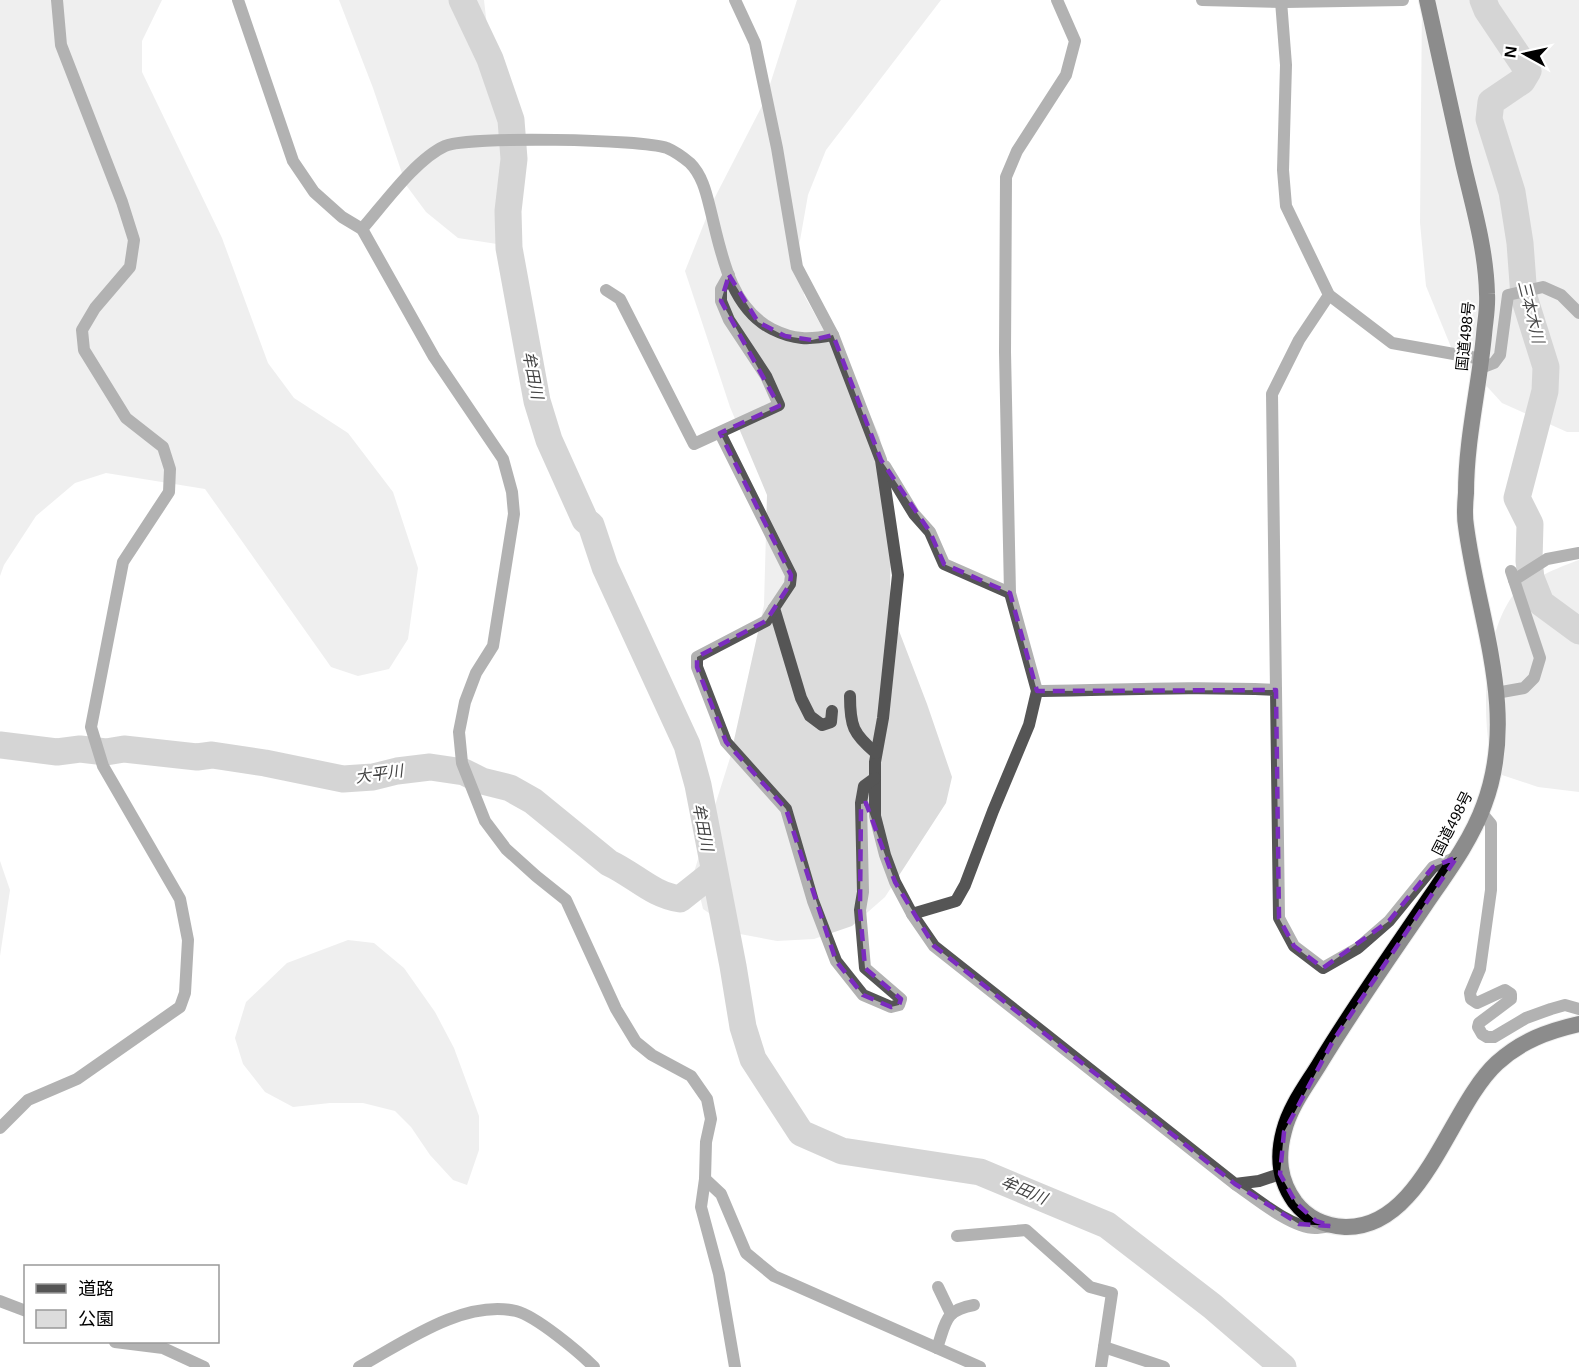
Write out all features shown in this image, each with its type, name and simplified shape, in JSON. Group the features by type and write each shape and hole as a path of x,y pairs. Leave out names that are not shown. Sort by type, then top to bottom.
{"highway":[{"name":"国道498号","path":"1280,1174 1279,1155 1290,1114 1333,1041 1457,857 1481,812 1495,766 1498,728 1496,675 1465,523 1466,469 1488,296 1482,244 1427,0"},
{"path":"1280,1174 1296,1203 1316,1221 1331,1226 1366,1226 1381,1219 1406,1197 1425,1173 1470,1098 1495,1064 1523,1042 1550,1031 1579,1024"}],"street":[{"path":"0,1128 28,1100 77,1079 180,1007 185,993 188,940 180,899 103,766 92,727 123,562 169,492 170,469 163,447 126,418 84,350 82,330 95,308 130,267 134,240 122,202 61,45 57,0"},
{"path":"238,0 292,161 314,192 342,217 362,229 434,357 503,459 512,492 514,514 493,646 476,674 465,702 459,732 462,763 485,820 506,849 566,900 616,1009 636,1042 652,1055 691,1076 707,1099 711,1119 706,1142 701,1208 719,1274 735,1367"},
{"path":"735,0 755,43 777,148 796,267 833,335 881,460 914,514 930,532 944,564 1010,593"},
{"path":"912,914 956,901 969,875 1029,725 1036,691 1010,593 1005,342 1006,177 1017,151 1066,75 1075,41 1057,0"},
{"path":"1202,0 1403,0"},
{"path":"1281,1 1286,65 1283,170 1286,206 1329,295 1392,343 1481,363 1494,363 1500,355 1508,295 1543,287 1561,295 1579,313"},
{"path":"362,229 426,157 447,145 490,140 635,143 667,148 690,163 704,185 729,275 740,300 758,322 785,336 812,340 833,335"},
{"path":"606,290 620,299 694,444 779,405 766,376 729,320 721,301 721,289 729,275"},
{"path":"1329,295 1299,340 1272,394 1279,918 1294,946 1323,968 1358,948 1389,921 1433,867 1457,857"},
{"path":"720,433 791,575 790,584 766,621 697,657 697,667 726,742 786,809 813,901 836,961 863,995 891,1007 899,1005 901,999 865,968 860,919 863,892 861,803 864,786 875,778"},
{"path":"881,460 898,575 883,718 876,753 875,816 894,882 912,914 934,946 1151,1120 1235,1184 1299,1224 1313,1228 1331,1226"},
{"path":"1496,693 1524,688 1534,678 1540,658 1514,577 1547,559 1579,554"},
{"path":"774,608 801,698 810,716 822,725 831,722 832,711"},
{"path":"1036,691 1216,687 1276,690"},
{"path":"850,696 852,725 860,739 876,753"},
{"path":"1481,812 1491,824 1491,890 1480,969 1470,993 1471,999 1477,1003 1505,990 1511,994 1511,999 1479,1023 1478,1028 1487,1037 1494,1037 1526,1018 1551,1008 1564,1005 1579,1009"},
{"path":"1235,1184 1259,1181 1280,1174"},
{"path":"705,1179 721,1194 746,1253 774,1276 980,1367"},
{"path":"957,1236 1026,1230 1090,1287 1112,1293 1101,1367"},
{"path":"938,1287 951,1314"},
{"path":"0,1301 24,1310"},
{"path":"937,1348 951,1314 959,1307 974,1305"},
{"path":"359,1367 448,1319 491,1309 518,1312 555,1334 594,1367"},
{"path":"129,1343 163,1348 204,1367"},
{"path":"1104,1347 1164,1367"}],"highlighted area":[{"path":"729,275 758,322 785,336 812,340 833,335 881,460 930,532 944,564 1010,593 1037,691 1276,690 1279,918 1294,946 1323,968 1389,921 1433,867 1457,857 1333,1041 1284,1132 1280,1174 1296,1203 1316,1221 1331,1226 1299,1224 1235,1184 934,946 895,882 866,803 861,804 860,910 865,968 901,999 899,1005 891,1007 863,995 836,961 786,809 726,742 697,667 697,657 766,621 790,584 791,575 720,433 779,406 721,301"}],"green space":[{"path":"0,0 162,0 142,41 142,72 222,238 268,363 294,398 348,433 393,492 418,568 408,639 389,669 358,676 331,667 205,489 106,473 75,483 36,516 4,565 0,576"},
{"path":"339,0 484,0 491,61 503,105 518,143 513,207 507,229 497,244 458,238 426,212 406,185 373,88"},
{"path":"797,0 941,0 826,150 808,195 799,246 804,295 864,402 880,437 891,546 890,589 896,623 952,777 946,803 885,897 852,926 814,939 777,941 740,934 703,909 694,872 730,758 764,605 767,495 730,407 685,271 713,201 765,100"},
{"path":"1422,0 1579,0 1579,432 1567,432 1502,403 1451,347 1426,286 1420,223"},
{"path":"1579,560 1579,792 1538,787 1502,775 1489,746 1486,688 1497,627 1514,594 1535,579"},
{"path":"0,861 10,890 0,956"},
{"path":"348,940 374,943 404,968 435,1012 454,1048 479,1116 479,1150 467,1185 453,1180 430,1155 411,1127 395,1111 363,1103 330,1103 293,1107 265,1092 243,1064 235,1038 246,1002 287,963"}],"waterway":[{"name":"牟田川","path":"462,0 490,59 511,120 514,159 508,211 509,248 537,401 549,440 585,520 591,525 605,567 687,745 698,785 743,1027 753,1059 801,1133 842,1151 980,1172 1107,1225 1212,1306 1283,1367"},
{"name":"三本木川","path":"1483,0 1487,10 1528,71 1522,81 1491,102 1489,119 1512,192 1520,243 1524,297 1546,367 1545,391 1517,498 1530,524 1531,578 1541,603 1579,631"},
{"name":"大平川","path":"0,745 57,752 80,749 106,752 124,749 197,757 212,755 343,779 373,777 430,767 464,772 482,781 510,788 533,801 609,863 670,897 680,899 714,872"}]}
